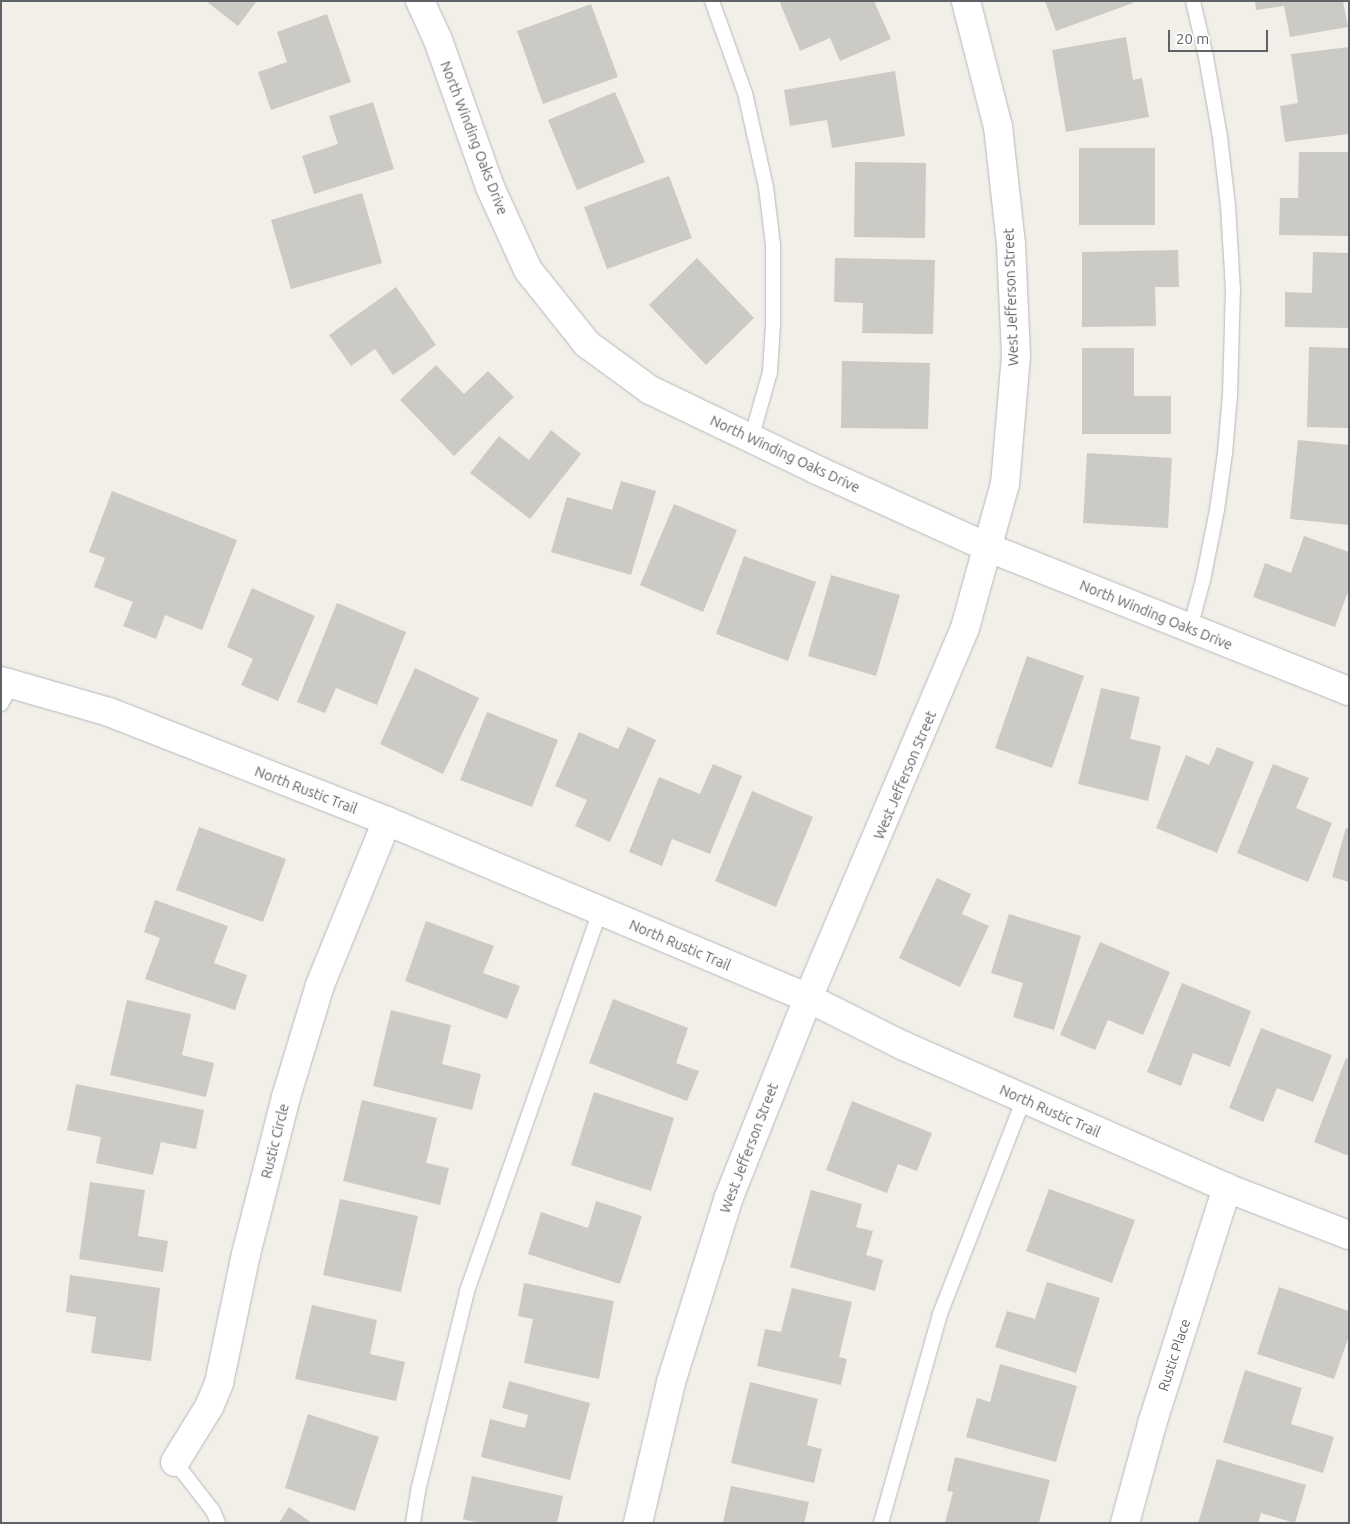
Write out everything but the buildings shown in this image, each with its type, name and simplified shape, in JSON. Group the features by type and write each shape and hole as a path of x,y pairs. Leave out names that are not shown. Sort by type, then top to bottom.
{"street":[{"name":"North Winding Oaks Drive","path":"420,1 438,40 490,187 528,270 587,344 650,390 989,548 1349,691"},
{"name":"West Jefferson Street","path":"638,1523 671,1382 729,1198 808,998 966,628 1005,484 1016,355 1011,244 998,127 966,1"},
{"name":"North Rustic Trail","path":"5,690 109,712 387,821 808,998 904,1046 1227,1188 1349,1235"},
{"name":"Rustic Circle","path":"175,1462 209,1407 219,1383 246,1254 286,1097 320,985 387,821"},
{"name":"Rustic Place","path":"1125,1523 1152,1424 1227,1188"}],"lane":[{"path":"712,1 745,93 766,187 773,245 774,326 770,372 752,439"},
{"path":"1190,628 1203,580 1217,510 1225,453 1230,395 1233,290 1228,206 1220,137 1206,57 1193,1"},
{"path":"413,1523 419,1487 467,1291 600,910"},
{"path":"881,1523 940,1314 1024,1099"},
{"path":"175,1462 213,1511 218,1523"}]}
